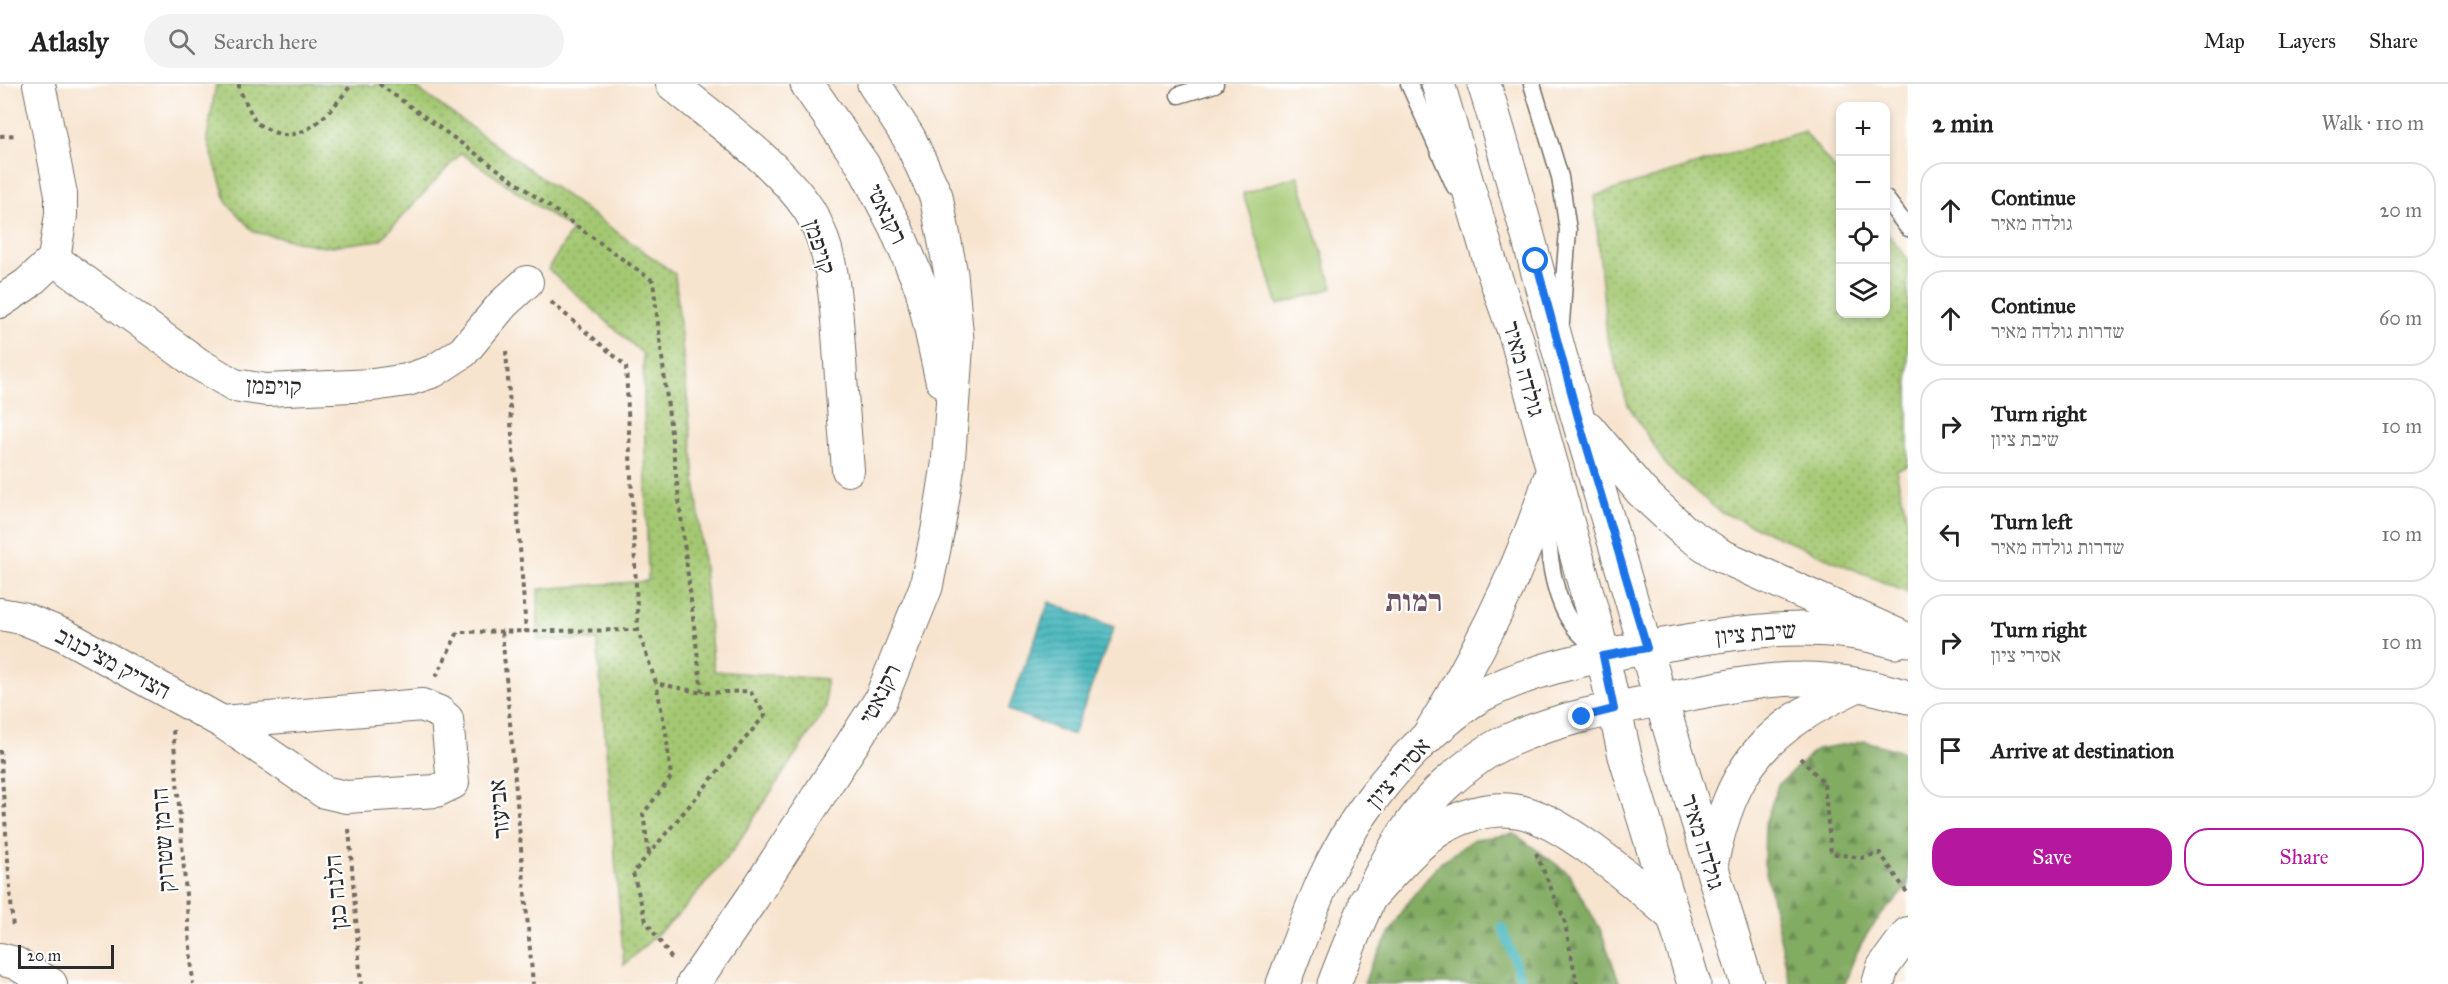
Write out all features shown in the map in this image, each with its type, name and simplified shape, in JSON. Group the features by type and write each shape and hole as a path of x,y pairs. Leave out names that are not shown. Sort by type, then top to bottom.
{"main road":[{"name":"רקנאטי","path":"807,84 863,165 895,226 921,289 936,347 948,412 948,465"},
{"name":"רקנאטי","path":"682,981 753,897 880,701 926,586 948,465 957,340 951,274 936,196 909,138 874,84"},
{"name":"גולדה מאיר","path":"1484,84 1513,176 1577,414 1747,984"},
{"name":"גולדה מאיר","path":"1416,87 1492,268 1517,340 1603,656 1625,756 1694,984"},
{"path":"1577,414 1633,482 1684,531 1720,555 1908,640"},
{"path":"1427,738 1461,682 1506,596 1535,524 1552,469"},
{"name":"שיבת ציון","path":"1603,656 1761,630 1804,628 1836,630 1879,637 1908,646"},
{"name":"אסירי ציון","path":"1283,984 1323,881 1353,828 1383,785 1427,738 1453,715 1481,696 1529,675 1603,656"},
{"name":"שיבת ציון","path":"1614,709 1729,687 1801,678 1858,685 1908,697"},
{"path":"1711,867 1717,835 1729,799 1745,768 1776,734 1812,708 1858,685"},
{"name":"אסירי ציון","path":"1334,984 1366,901 1393,853 1444,785 1473,761 1503,743 1526,733 1614,709"},
{"path":"1366,901 1415,848 1444,826 1471,814 1498,809 1518,811 1542,820 1586,846 1622,872 1674,917"}],"street":[{"path":"0,302 27,284 54,259 61,215 61,194 39,84"},
{"name":"קויפמן","path":"672,84 763,160 792,189 809,211 821,235 836,308 848,470"},
{"name":"קויפמן","path":"54,259 197,363 234,385 266,390 373,385 407,380 425,374 463,352 502,304 527,282"},
{"name":"הצדיק מצ'כנוב","path":"0,614 22,618 64,635 222,722 324,792 346,797"},
{"path":"222,722 422,705 439,712 447,719 453,783 436,791 346,797"},
{"path":"1878,984 1882,967 1908,933"},
{"path":"8,961 51,984"}],"lane":[{"path":"1179,95 1215,84"},
{"path":"1532,84 1560,177 1568,230 1559,350"},
{"path":"1890,204 1908,228"}],"path":[{"path":"239,84 239,89 256,123 285,136 312,128 352,84"},
{"path":"379,84 653,281 702,693"},
{"path":"527,282 626,366 638,630 656,683 666,733 671,777 643,814 649,854"},
{"path":"502,304 526,632"},
{"path":"422,705 458,632 638,630"},
{"name":"אביעזר","path":"502,632 533,984"},
{"path":"656,683 702,693 750,691 765,715 633,873 645,921 682,981"},
{"name":"הרמן שטרוק","path":"170,694 193,984"},
{"path":"1776,734 1824,783 1831,853 1861,858 1880,853 1908,894"},
{"path":"0,750 8,961"},
{"name":"הלנה כגן","path":"346,797 361,984"},
{"path":"1518,811 1564,919 1577,984"}],"green space":[{"path":"216,84 368,84 373,87 375,84 411,84 675,274 714,671 826,679 826,708 731,853 682,911 624,965 597,640 538,640 538,589 648,581 643,354 548,269 572,230 461,153 380,240 324,247 254,232 227,203 207,138"},
{"path":"1804,131 1836,171 1836,318 1890,318 1890,237 1908,259 1908,466 1896,470 1908,523 1908,593 1719,511 1667,467 1628,405 1607,337 1594,196"},
{"path":"1298,176 1333,288 1278,305 1243,193"},
{"path":"1865,741 1908,753 1908,887 1886,909 1869,931 1856,955 1845,984 1790,984 1764,863 1765,824 1778,785 1817,749"},
{"path":"1515,834 1568,873 1600,929 1620,984 1364,984 1371,965 1408,902 1439,864 1474,839"}],"water":[{"path":"1049,602 1114,627 1073,735 1008,710"}],"waterway":[{"path":"1502,927 1523,984"}],"district":[{"name":"רמות","path":"1414,601"}],"route":[{"path":"1536,261 1577,414 1647,648 1603,656 1614,709 1582,717"}]}
